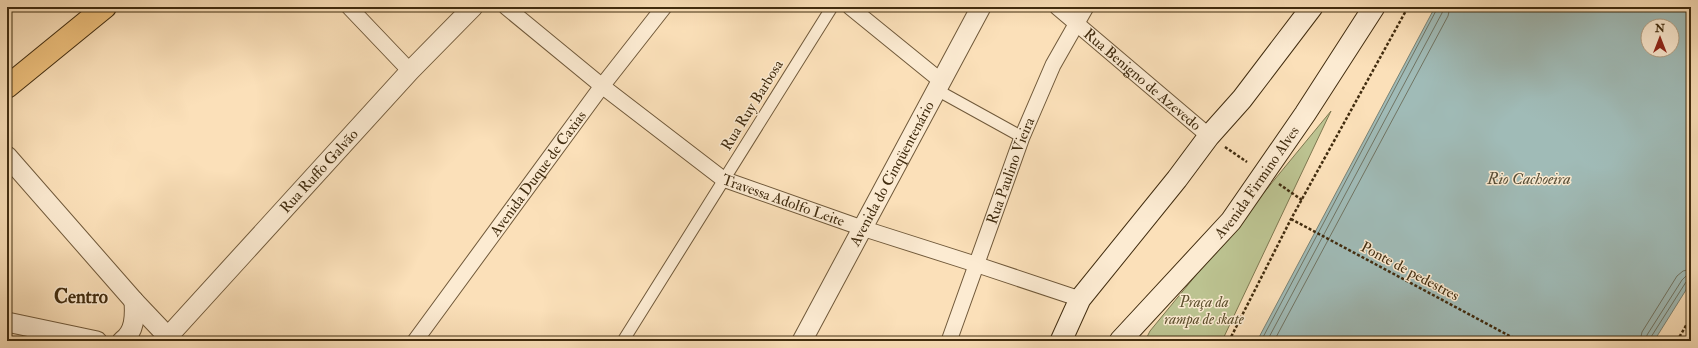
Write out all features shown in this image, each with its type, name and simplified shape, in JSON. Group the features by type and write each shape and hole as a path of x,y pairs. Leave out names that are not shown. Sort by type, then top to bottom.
{"main road":[{"path":"7,87 105,7"},
{"path":"1061,341 1080,299 1177,179 1209,136 1242,99 1312,7"},
{"name":"Avenida Firmino Alves","path":"1120,341 1231,221 1301,120 1374,7"},
{"path":"1069,322 1079,341"}],"street":[{"path":"349,7 410,71"},
{"name":"Rua Ruffo Galvão","path":"168,340 410,71 473,7"},
{"name":"Travessa Adolfo Leite","path":"506,7 602,86 723,179 862,228 1080,299"},
{"name":"Avenida Duque de Caxias","path":"415,341 602,86 664,7"},
{"name":"Rua Ruy Barbosa","path":"623,341 832,7"},
{"path":"850,7 939,85 1022,137"},
{"name":"Avenida do Cinqüentenário","path":"802,341 981,7"},
{"name":"Rua Benigno de Azevedo","path":"1057,7 1075,24 1209,136"},
{"name":"Rua Paulino Vieira","path":"948,341 1022,137 1053,65 1086,7"},
{"path":"7,156 168,340"},
{"path":"122,341 132,329 134,319 134,301"},
{"path":"7,322 73,339 97,341"}],"path":[{"path":"1229,341 1291,219 1408,7"},
{"name":"Ponte de pedestres","path":"1291,219 1519,341"},
{"path":"1677,341 1691,316"}],"green space":[{"name":"Praça da rampa de skate","path":"1331,111 1222,341 1145,341 1150,331"}],"water":[{"name":"Rio Cachoeira","path":"1435,7 1691,7 1691,282 1654,341 1257,341"}],"district":[{"name":"Centro","path":"81,296"}]}
